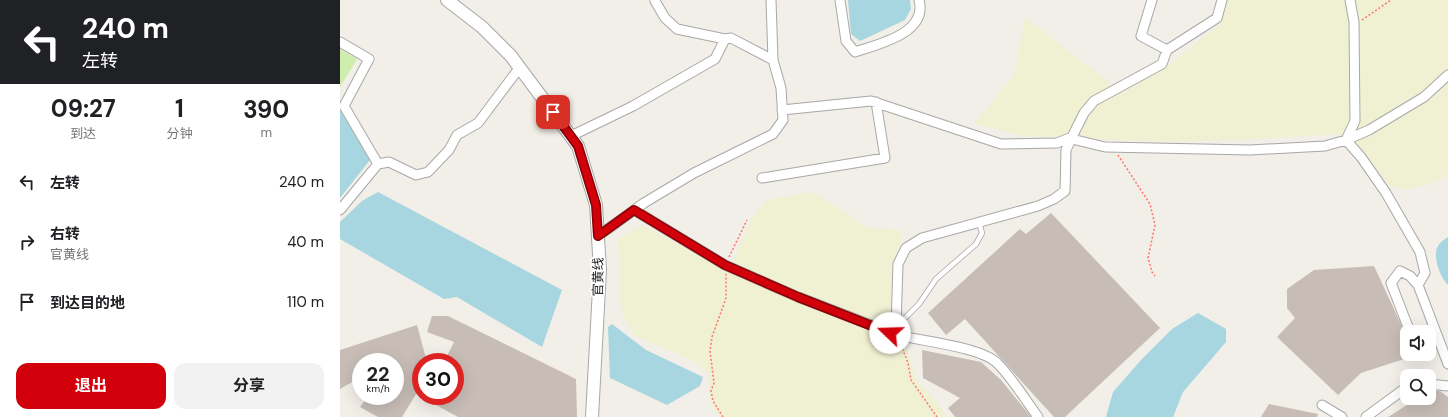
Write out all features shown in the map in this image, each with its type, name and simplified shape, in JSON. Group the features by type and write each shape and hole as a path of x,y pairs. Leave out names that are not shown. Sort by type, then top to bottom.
{"street":[{"name":"官黄线","path":"447,0 482,27 520,67 578,146 596,205 600,270 592,417"},
{"path":"598,236 634,210 694,173 773,134 783,120 781,88 773,60 771,0"},
{"path":"840,0 846,41 855,52 883,43 911,27 917,22 922,9 920,0"},
{"path":"1152,0 1141,36 1167,50"},
{"path":"897,331 898,264 906,248 922,238 1038,206 1054,199 1065,191 1066,150 1084,113 1094,101 1162,64 1167,50 1217,18 1222,0"},
{"path":"1346,140 1355,121 1354,27 1350,0"},
{"path":"655,1 665,18 677,28 731,38 773,60"},
{"path":"571,136 633,106 715,59 725,38"},
{"path":"340,42 369,59 344,106 378,164"},
{"path":"340,210 378,164 389,162 416,175 428,172 449,150 456,135 478,123 520,67"},
{"path":"1072,137 1076,140 1113,147 1250,150 1325,146 1346,140 1369,130 1424,97 1448,75"},
{"path":"782,110 871,100 1001,144 1057,143 1072,137"},
{"path":"762,178 885,158 876,102"},
{"path":"1346,140 1361,157 1386,193 1420,252 1425,273 1418,285"},
{"path":"634,210 725,265 798,297 897,331 987,356 997,363 1038,417"},
{"path":"1407,325 1391,283 1400,271 1410,276 1418,285 1448,364"},
{"path":"1436,385 1448,386"},
{"path":"1366,417 1400,392"},
{"path":"1322,405 1342,417"}],"lane":[{"path":"897,331 919,304 936,279 976,244 982,233 979,222"}],"path":[{"path":"1354,27 1370,13 1391,0"},
{"path":"1113,147 1150,204 1155,225 1148,258 1152,272 1155,276"},
{"path":"724,417 713,401 711,391 714,383 710,352 712,337 726,298 725,265 747,220"},
{"path":"897,331 908,363 911,380 937,417"}],"green space":[{"path":"1227,0 1448,0 1448,174 1435,182 1406,190 1389,185 1356,143 1342,134 1265,139 1164,142 1022,136 974,124 1014,75 1025,17 1120,91 1163,69 1219,25"},
{"path":"340,49 357,59 340,87"},
{"path":"813,192 867,227 901,231 902,241 895,259 890,323 907,351 917,382 925,388 948,417 720,417 712,406 709,391 709,374 693,361 634,335 621,311 618,239 643,225 729,271 751,220 767,200"}],"water":[{"path":"848,0 910,0 911,9 905,20 860,41 851,34"},
{"path":"340,110 370,160 340,198"},
{"path":"378,192 562,290 542,347 457,297 444,299 340,239 340,222 362,201"},
{"path":"1448,237 1448,285 1442,277 1436,261 1436,250"},
{"path":"1198,313 1226,329 1226,342 1183,392 1173,417 1106,417 1113,392 1142,359 1172,329"},
{"path":"612,324 646,350 703,377 700,386 667,405 610,378 608,327"}],"building":[{"path":"1051,213 1160,328 1065,417 1054,417 965,319 946,335 928,313 1020,229 1026,234"},
{"path":"1374,266 1401,325 1400,325 1400,360 1361,373 1338,395 1277,337 1295,318 1287,308 1287,289 1314,270"},
{"path":"432,316 448,316 576,379 577,417 458,417 436,405 464,405 464,353 448,353 454,342 427,332"},
{"path":"417,325 425,353 412,353 412,401 402,417 378,417 360,407 361,405 404,405 404,353 352,353 352,382 340,389 340,350"},
{"path":"922,350 981,362 1001,380 1031,417 955,417 948,408 960,398 923,378"},
{"path":"1436,391 1440,391 1448,397 1448,417 1388,417 1407,405 1436,405"},
{"path":"1269,404 1318,414 1317,417 1261,417"}],"route":[{"path":"553,112 578,146 596,205 598,236 634,210 725,265 798,297 890,333"}]}
